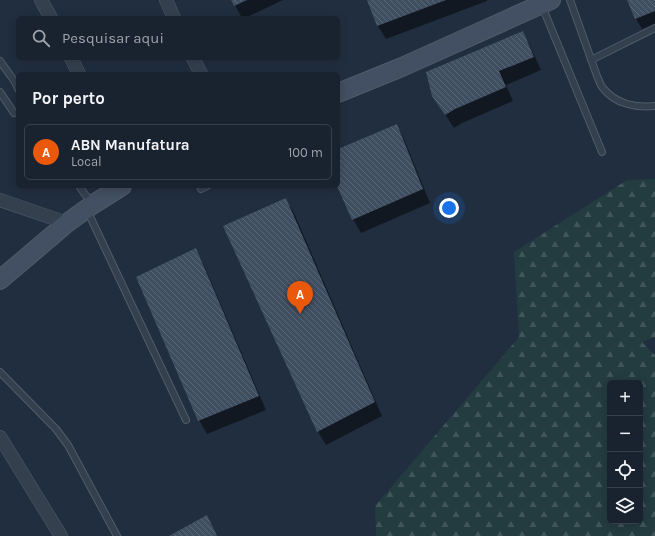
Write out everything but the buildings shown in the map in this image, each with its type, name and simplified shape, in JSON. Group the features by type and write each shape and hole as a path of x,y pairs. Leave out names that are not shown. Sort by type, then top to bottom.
{"street":[{"path":"41,0 50,16"},
{"path":"166,0 173,16"},
{"path":"340,92 402,67 546,2"},
{"path":"72,60 78,72"},
{"path":"194,60 200,72"},
{"path":"0,280 67,223 119,188"},
{"path":"0,200 67,223"},
{"path":"0,437 61,536"}],"lane":[{"path":"570,0 603,88 630,106 642,108 655,106"},
{"path":"546,2 602,152"},
{"path":"592,60 655,28"},
{"path":"0,61 16,84"},
{"path":"0,92 14,113"},
{"path":"80,188 186,420"},
{"path":"0,372 56,429 68,445 117,536"}],"green space":[{"path":"655,179 655,337 642,342 655,355 655,536 376,536 375,506 519,337 514,252 627,180"}],"place":[{"name":"ABN Manufatura","path":"300,314"}]}
